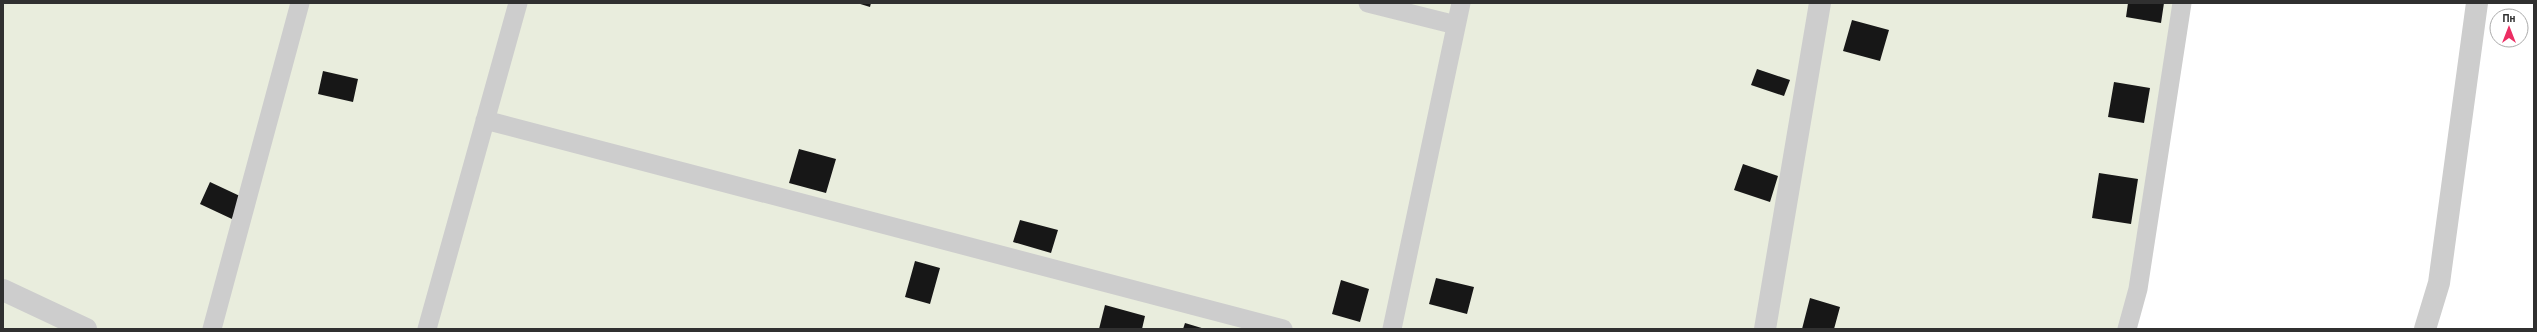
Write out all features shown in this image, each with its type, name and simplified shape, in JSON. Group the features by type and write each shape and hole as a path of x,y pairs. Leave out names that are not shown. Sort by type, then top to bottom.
{"street":[{"path":"1765,329 1820,3"},
{"path":"2425,329 2438,283 2477,3"},
{"path":"3,290 86,329"}],"lane":[{"path":"212,329 300,3"},
{"path":"427,329 518,3"},
{"path":"1368,3 1456,25"},
{"path":"1392,329 1461,3"},
{"path":"2128,329 2138,289 2182,3"},
{"path":"485,120 1283,329"}],"green space":[{"path":"3,3 2182,3 2127,329 3,329"}],"building":[{"path":"857,3 871,3 870,7"},
{"path":"2128,3 2164,3 2161,23 2126,17"},
{"path":"1852,20 1889,30 1880,61 1843,51"},
{"path":"1757,69 1790,80 1784,96 1751,85"},
{"path":"323,71 358,79 353,102 318,94"},
{"path":"2114,82 2150,88 2144,123 2108,117"},
{"path":"799,149 836,159 826,193 789,183"},
{"path":"1743,164 1778,176 1770,202 1734,190"},
{"path":"2099,173 2138,179 2131,224 2092,218"},
{"path":"210,182 242,197 232,219 200,204"},
{"path":"1020,220 1058,230 1051,253 1013,242"},
{"path":"915,261 940,268 930,304 905,297"},
{"path":"1436,278 1474,287 1467,314 1429,304"},
{"path":"1341,280 1369,289 1360,322 1332,314"},
{"path":"1810,298 1840,307 1834,329 1802,329"},
{"path":"1105,305 1145,316 1142,329 1099,329"},
{"path":"1185,323 1205,329 1183,329"}]}
